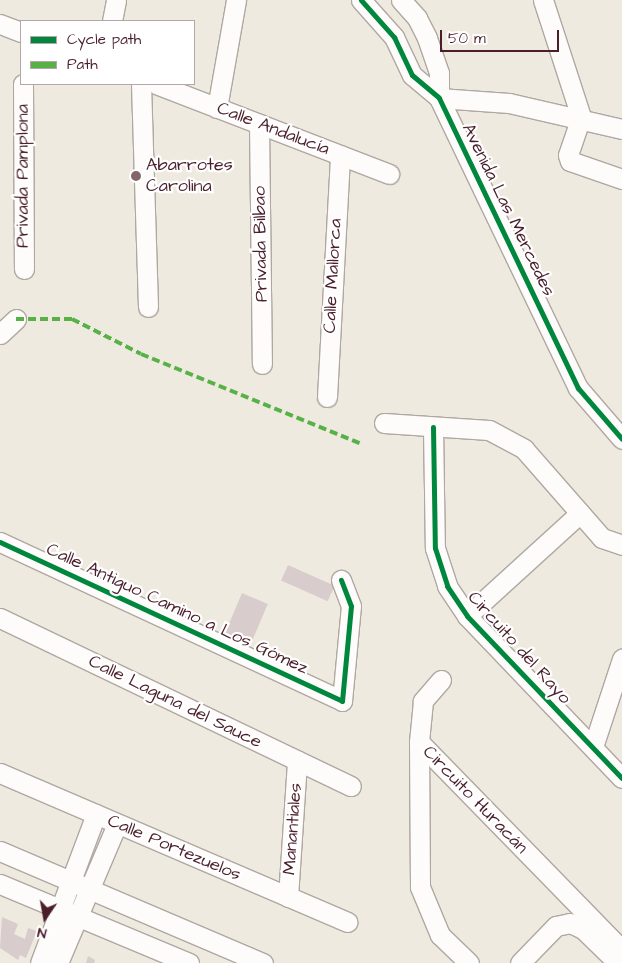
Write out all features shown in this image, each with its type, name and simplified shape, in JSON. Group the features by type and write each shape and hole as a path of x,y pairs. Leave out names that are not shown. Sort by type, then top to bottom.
{"street":[{"path":"112,20 116,0"},
{"path":"217,108 236,0"},
{"name":"Avenida Las Mercedes","path":"361,0 394,37 412,76 439,98 578,388 622,439"},
{"name":"Avenida Las Mercedes","path":"401,0 417,18 427,38 439,73 439,98"},
{"path":"543,0 581,117 568,155 570,161 622,178"},
{"path":"0,24 20,32"},
{"name":"Privada Pamplona","path":"23,85 24,269"},
{"path":"141,85 148,307"},
{"name":"Calle Andalucía","path":"159,85 389,174"},
{"path":"439,98 509,104 581,117 622,129"},
{"name":"Privada Bilbao","path":"259,124 262,364"},
{"name":"Calle Mallorca","path":"327,396 340,155"},
{"path":"0,334 16,319"},
{"path":"384,423 489,430 524,448 602,538 622,545"},
{"name":"Circuito del Rayo","path":"433,427 435,548 447,586 467,616 622,778"},
{"name":"Circuito del Rayo","path":"467,616 580,512"},
{"name":"Calle Antiguo Camino a Los Gómez","path":"0,542 342,701 352,606 341,580"},
{"name":"Calle Laguna del Sauce","path":"0,618 351,786"},
{"path":"593,747 622,659"},
{"path":"419,742 424,701 441,680"},
{"name":"Circuito Huracán","path":"419,742 622,950"},
{"name":"Circuito Huracán","path":"419,742 420,887 440,935 469,963"},
{"name":"Manantiales","path":"288,897 297,760"},
{"name":"Calle Portezuelos","path":"0,773 347,922"},
{"path":"40,963 96,814"},
{"path":"58,963 117,824"},
{"path":"0,851 263,963"},
{"path":"0,884 189,963"},
{"path":"564,923 572,899"},
{"path":"520,963 556,926 564,923 583,928 618,963"}],"building":[{"path":"288,565 335,586 328,601 281,581"},
{"path":"242,593 268,604 247,652 222,641"},
{"path":"2,917 18,924 14,934 25,939 28,928 37,931 26,958 20,955 18,960 0,948"},
{"path":"88,956 95,960 94,963 86,963"}],"marked path":[{"path":"16,319 72,319 141,354 361,444"}],"cycle path":[{"path":"361,0 394,37 412,75 439,98 578,388 622,439"},
{"path":"433,427 435,548 447,586 467,616 622,778"},
{"path":"0,542 342,701 351,606 341,580"}],"place":[{"name":"Abarrotes Carolina","path":"136,176"}]}
